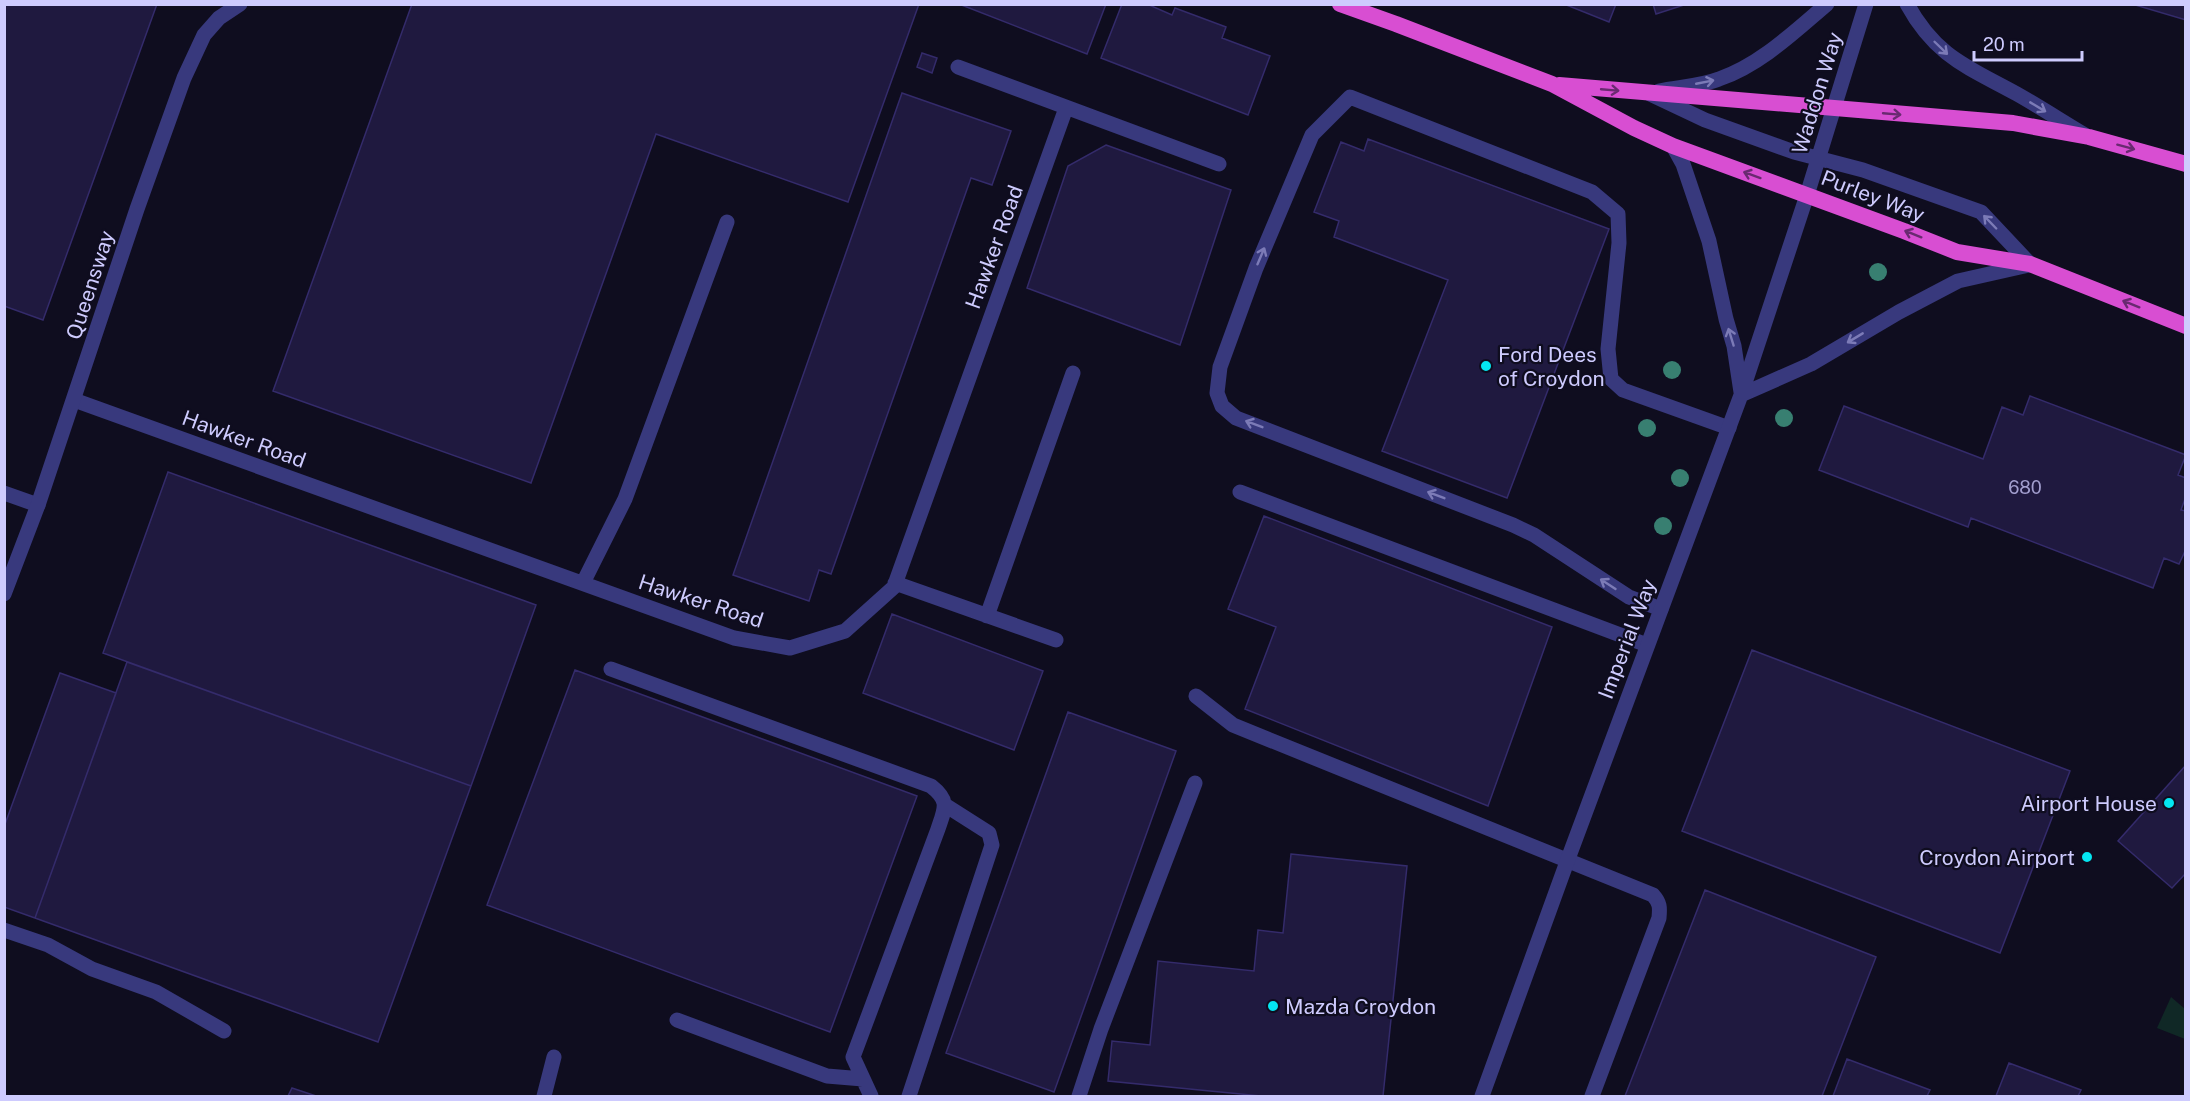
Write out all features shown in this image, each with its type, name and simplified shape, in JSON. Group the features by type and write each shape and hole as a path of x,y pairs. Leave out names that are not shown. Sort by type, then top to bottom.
{"highway":[{"name":"Purley Way","path":"1340,4 1552,84 1673,146 1957,252 2030,264 2186,326"},
{"name":"Purley Way","path":"1552,84 2013,123 2089,137 2186,164"}],"street":[{"name":"Queensway","path":"4,594 38,505 137,209 184,78 204,35 219,18 240,4"},
{"path":"1647,93 1719,80 1747,66 1791,35 1827,4"},
{"name":"Waddon Way","path":"1807,195 1866,4"},
{"path":"1907,4 1916,21 1939,49 1958,63 2089,137"},
{"path":"958,67 1219,164"},
{"path":"1647,93 1705,120 1794,152 1863,170 1981,212 2030,264"},
{"path":"1660,609 1629,597 1534,535 1513,525 1236,418 1222,406 1217,393 1220,367 1252,279 1312,135 1350,97 1592,192 1618,213 1619,243 1608,349 1611,379 1623,390 1728,428"},
{"name":"Hawker Road","path":"74,400 734,638 790,648 845,631 894,587 1066,108"},
{"path":"1673,146 1683,164 1709,241 1734,346 1741,395 1811,364 1899,312 1958,281 2030,264"},
{"name":"Imperial Way","path":"1482,1096 1660,609 1741,395 1807,195"},
{"path":"583,583 625,499 727,222"},
{"path":"987,616 1073,373"},
{"path":"1240,492 1647,645"},
{"path":"4,493 38,505"},
{"path":"895,583 1056,640"},
{"path":"611,669 931,786 941,794 945,806 939,830 852,1057 871,1096"},
{"path":"1196,696 1233,725 1568,859 1653,895 1658,900 1659,918 1592,1096"},
{"path":"1079,1096 1101,1029 1195,783"},
{"path":"909,1096 992,845 989,833 945,806"},
{"path":"4,930 48,945 92,969 156,992 224,1031"},
{"path":"677,1020 827,1076 863,1079"},
{"path":"544,1096 554,1057"}],"green space":[{"path":"2171,997 2185,1009 2185,1039 2157,1028"}],"building":[{"path":"4,4 157,4 43,320 4,306"},
{"path":"412,4 919,4 848,202 656,134 531,483 273,391"},
{"path":"959,4 1106,4 1087,54"},
{"path":"1122,4 1147,4 1172,15 1175,8 1226,27 1222,38 1270,56 1248,115 1101,58"},
{"path":"1564,4 1616,4 1609,22"},
{"path":"1653,4 1687,4 1656,14"},
{"path":"2132,4 2186,4 2186,20"},
{"path":"922,53 937,58 932,73 917,67"},
{"path":"902,93 1011,131 992,185 971,178 831,574 819,570 809,601 733,575"},
{"name":"Ford Dees of Croydon","path":"1368,139 1609,229 1507,498 1382,451 1448,280 1334,237 1339,221 1314,212 1341,142 1364,151"},
{"path":"1106,145 1231,190 1180,345 1027,288 1068,166"},
{"path":"2030,396 2186,455 2178,475 2186,478 2186,496 2181,510 2186,511 2186,549 2179,564 2164,558 2153,588 1971,518 1968,527 1819,470 1844,406 1983,459 2002,407 2023,415"},
{"path":"168,472 536,605 471,786 103,653"},
{"path":"1264,516 1552,627 1488,806 1245,709 1276,627 1228,609"},
{"path":"892,614 1043,671 1014,750 863,693"},
{"path":"1752,650 2070,771 2000,953 1682,831"},
{"path":"127,662 471,786 378,1042 35,918"},
{"path":"575,670 917,796 830,1032 487,905"},
{"path":"60,673 116,693 35,918 4,907 4,827"},
{"path":"1068,712 1176,751 1054,1092 946,1053"},
{"name":"Airport House","path":"2186,765 2186,873 2172,888 2118,841"},
{"name":"Mazda Croydon","path":"1291,854 1407,866 1383,1096 1261,1096 1108,1081 1112,1041 1150,1045 1158,961 1254,971 1258,930 1283,933"},
{"path":"1705,890 1876,957 1822,1096 1625,1096"},
{"path":"1847,1059 1930,1090 1927,1096 1833,1096"},
{"path":"2009,1063 2081,1090 2078,1096 1996,1096"},
{"path":"292,1088 316,1096 288,1096"}],"place":[{"name":"Ford Dees of Croydon","path":"1486,366"},
{"name":"Airport House","path":"2169,803"},
{"name":"Croydon Airport","path":"2087,857"},
{"name":"Mazda Croydon","path":"1273,1006"}]}
